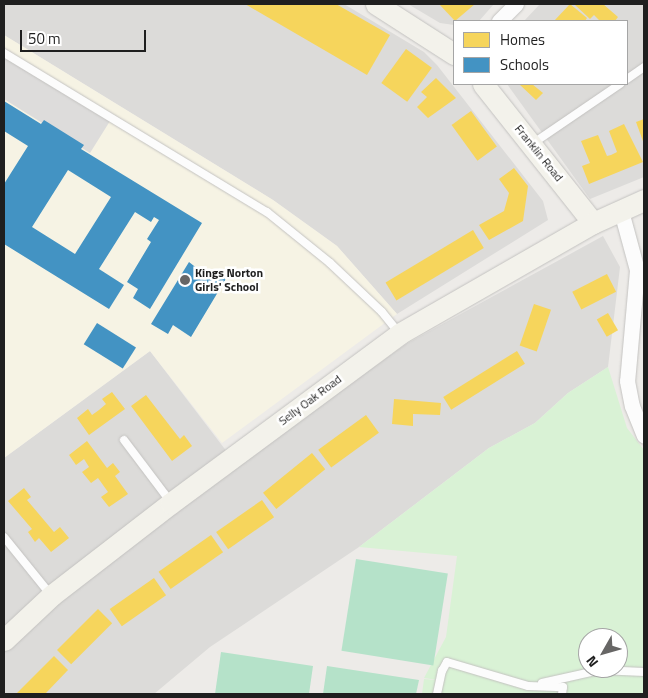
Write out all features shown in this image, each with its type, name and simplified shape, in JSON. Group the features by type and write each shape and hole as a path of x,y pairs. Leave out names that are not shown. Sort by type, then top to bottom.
{"street":[{"path":"376,4 453,53"},
{"path":"500,20 516,4"},
{"name":"Franklin Road","path":"484,85 593,223"},
{"name":"Selly Oak Road","path":"4,640 52,595 171,502 399,334 593,223 644,200"},
{"path":"621,211 637,270 627,381 632,406 644,436"}],"lane":[{"path":"4,53 267,212 330,263 382,312 399,334"},
{"path":"628,78 644,67"},
{"path":"532,144 619,85"},
{"path":"124,440 171,502"},
{"path":"4,537 52,595"},
{"path":"438,694 442,671 447,662 528,686 563,687 562,694"},
{"path":"528,686 600,670 644,672"}],"shaded area":[{"path":"4,4 344,4 424,52 437,65 543,201 548,220 397,314 337,246 273,200 4,35"},
{"path":"408,4 494,4 480,20 453,20 453,25 440,23"},
{"path":"540,4 644,4 644,177 590,199 508,85 628,85 628,20 525,20"},
{"name":"Kings Norton Girls' School","path":"4,35 273,200 337,246 397,314 222,443 150,351 4,458"},
{"path":"4,55 110,121 90,153 4,99"},
{"path":"603,236 620,267 608,367 568,393 535,423 489,448 359,547 210,647 154,694 4,694 4,458 150,351 237,465 406,344"}],"green space":[{"path":"608,367 627,428 644,450 644,694 422,694 424,679 445,681 424,678 446,637 457,556 359,547 489,448 535,423 568,393"},
{"path":"356,559 448,574 433,665 341,651"},
{"path":"221,652 313,666 309,694 215,694"},
{"path":"327,666 419,680 416,694 323,694"}],"building: Homes":[{"path":"245,4 336,4 390,35 367,75"},
{"path":"439,4 475,4 456,20"},
{"path":"570,4 587,18 586,20 555,20"},
{"path":"574,4 603,4 618,17 616,20 599,20 594,15 590,19"},
{"path":"406,49 432,68 407,102 381,83"},
{"path":"436,78 456,98 428,118 417,107 427,97 421,92"},
{"path":"520,85 533,85 543,93 536,100"},
{"path":"471,111 497,147 477,161 452,125"},
{"path":"644,119 644,144 636,122"},
{"path":"624,124 643,162 589,184 582,166 590,163 581,141 598,135 607,156 611,155 617,152 609,131"},
{"path":"514,168 528,186 523,221 489,240 479,225 504,211 509,193 499,179"},
{"path":"473,230 484,248 396,301 386,283"},
{"path":"607,274 616,292 581,310 572,292"},
{"path":"534,304 551,310 537,351 520,346"},
{"path":"608,313 618,330 607,337 597,320"},
{"path":"517,351 525,364 451,410 443,397"},
{"path":"112,392 125,409 89,435 77,418 88,409 92,415 99,410 106,404 102,399"},
{"path":"146,395 180,439 184,435 192,446 172,461 131,406"},
{"path":"394,399 441,403 440,415 413,414 413,426 392,424"},
{"path":"366,415 379,433 331,467 318,450"},
{"path":"87,441 107,468 113,463 120,472 115,476 128,494 109,507 101,497 108,492 98,478 91,483 82,472 89,467 84,459 76,465 69,455"},
{"path":"312,453 325,469 276,509 263,493"},
{"path":"24,488 31,497 27,500 54,532 60,527 69,538 51,552 39,538 35,542 28,532 32,529 8,501"},
{"path":"262,500 274,517 228,549 216,532"},
{"path":"211,535 223,552 171,589 159,572"},
{"path":"154,578 166,595 122,626 110,609"},
{"path":"98,609 112,623 71,664 57,650"},
{"path":"54,656 68,670 45,694 16,694"}],"building: Schools":[{"path":"4,101 41,124 44,120 84,145 81,149 202,223 150,309 133,298 138,289 127,282 151,242 147,239 159,220 154,217 151,222 135,212 99,269 124,285 109,309 4,244 4,184 28,146 4,131","holes":["68,170 111,197 75,254 32,227"]},
{"path":"189,262 213,281 218,272 227,277 191,337 173,325 168,334 151,324"},
{"path":"97,323 136,347 123,369 84,344"}],"place":[{"name":"Kings Norton Girls' School","path":"185,280"}]}
